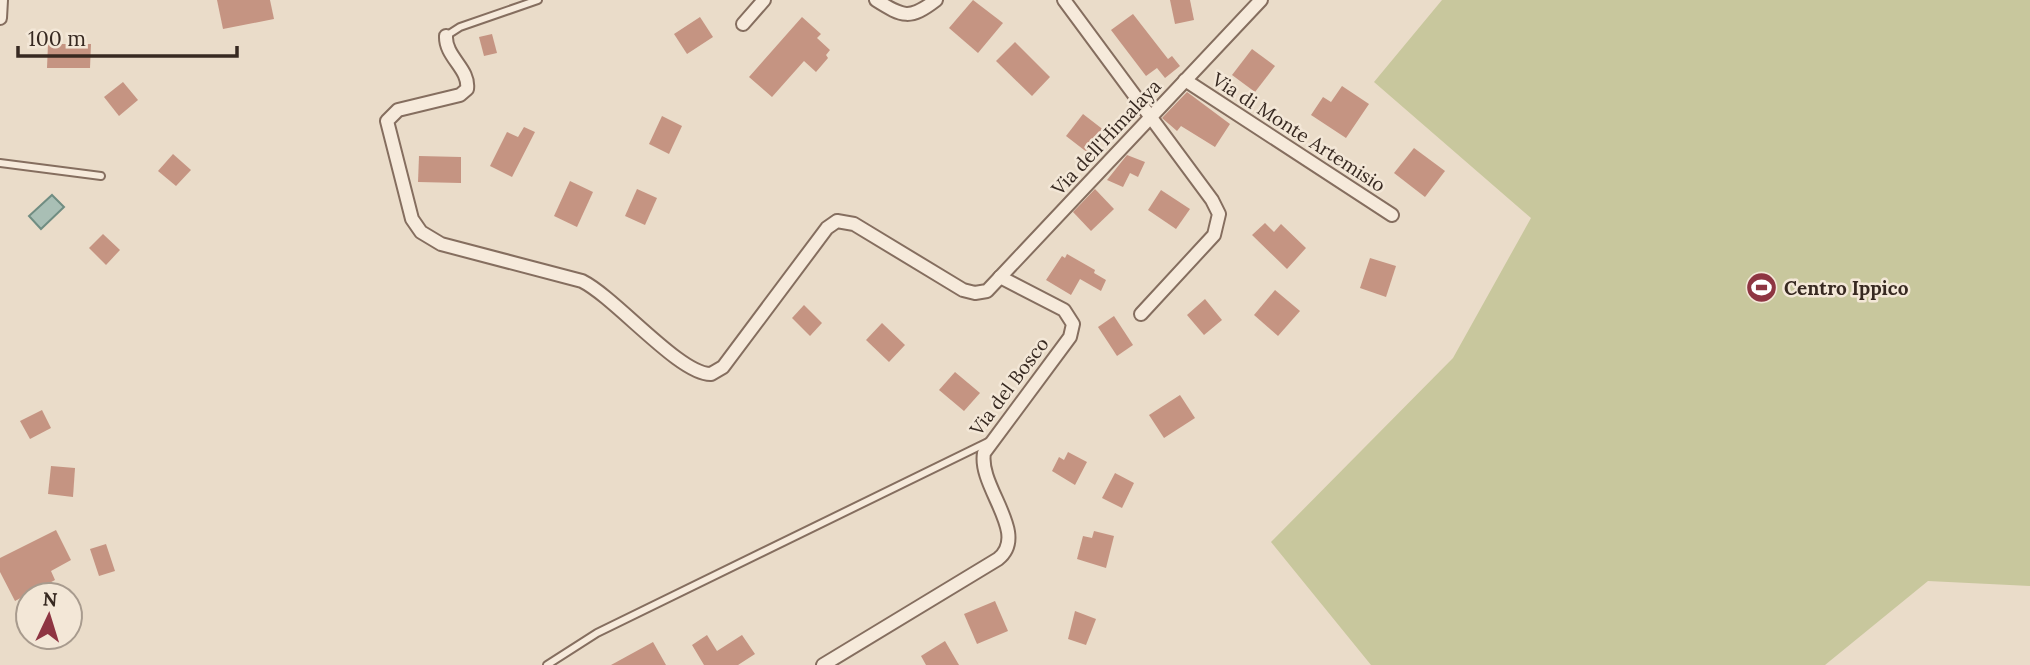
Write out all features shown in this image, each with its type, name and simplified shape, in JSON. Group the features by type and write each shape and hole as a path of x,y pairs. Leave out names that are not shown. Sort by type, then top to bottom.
{"street":[{"path":"0,18 1,0"},
{"path":"743,23 764,0"},
{"path":"876,0 905,15 918,13 936,0"},
{"path":"1064,0 1212,200 1219,220 1211,238 1141,314"},
{"name":"Via dell'Himalaya","path":"446,37 447,46 467,80 467,89 460,95 395,111 387,121 417,228 426,237 441,244 563,274 588,284 695,372 711,374 723,367 827,228 837,221 854,224 959,287 975,293 987,291 1261,0"},
{"name":"Via di Monte Artemisio","path":"1185,80 1392,215"},
{"name":"Via del Bosco","path":"823,665 1005,553 1009,532 983,468 984,453 989,441 1070,337 1073,324 1064,310 1000,277"}],"lane":[{"path":"446,37 460,27 538,0"},
{"path":"0,163 101,176"},
{"path":"548,665 597,633 989,441"}],"green space":[{"name":"Centro Ippico","path":"1442,0 2030,0 2030,586 1928,581 1825,665 1371,665 1271,542 1453,358 1531,218 1374,82"}],"shaded area":[{"path":"52,195 64,207 41,229 29,216"}],"building":[{"path":"217,0 270,0 274,19 223,29"},
{"path":"973,0 1003,23 978,53 949,28"},
{"path":"1170,0 1190,0 1194,20 1175,24"},
{"path":"1133,14 1168,59 1172,56 1180,66 1165,78 1157,68 1146,76 1111,30"},
{"path":"700,17 713,37 687,54 674,34"},
{"path":"802,17 821,34 817,38 830,50 826,55 828,58 816,72 804,61 772,97 749,77"},
{"path":"492,34 497,53 484,56 479,37"},
{"path":"1015,42 1050,77 1032,96 996,61"},
{"path":"48,44 91,44 90,68 47,68"},
{"path":"1252,49 1275,66 1255,92 1232,75"},
{"path":"123,82 138,100 119,116 104,97"},
{"path":"1342,86 1369,104 1346,138 1311,115 1323,97 1331,102"},
{"path":"1187,92 1230,124 1215,147 1181,126 1177,131 1162,118"},
{"path":"1083,114 1105,131 1088,153 1066,136"},
{"path":"662,116 682,126 669,154 649,144"},
{"path":"524,127 535,132 512,177 490,166 507,132 518,137"},
{"path":"1414,148 1445,171 1425,197 1394,173"},
{"path":"173,154 191,170 176,186 158,171"},
{"path":"1127,155 1145,162 1138,177 1130,173 1123,187 1107,180"},
{"path":"419,156 461,157 461,183 418,182"},
{"path":"570,181 593,192 577,227 554,216"},
{"path":"637,189 657,198 645,225 625,216"},
{"path":"1095,189 1114,209 1091,231 1073,212"},
{"path":"1161,190 1190,209 1176,229 1148,210"},
{"path":"1265,223 1274,232 1281,224 1306,248 1287,269 1252,235"},
{"path":"103,234 120,250 106,265 89,248"},
{"path":"1067,254 1095,270 1094,273 1106,280 1101,291 1080,279 1071,295 1046,280 1062,256 1065,258"},
{"path":"1370,258 1396,266 1386,297 1360,288"},
{"path":"1275,290 1300,311 1278,336 1254,315"},
{"path":"1205,299 1222,320 1204,335 1187,315"},
{"path":"804,305 822,323 810,336 792,318"},
{"path":"1114,316 1133,345 1117,356 1098,327"},
{"path":"882,323 905,345 889,362 866,340"},
{"path":"955,372 980,393 964,411 939,390"},
{"path":"1180,395 1195,418 1164,438 1149,415"},
{"path":"42,410 51,428 30,439 20,421"},
{"path":"1068,452 1087,462 1075,485 1052,471 1059,457 1064,460"},
{"path":"51,466 75,468 73,497 48,494"},
{"path":"1115,473 1134,483 1122,508 1102,498"},
{"path":"56,530 71,560 51,571 53,581 14,581 14,599 0,572 0,558"},
{"path":"1094,531 1114,536 1106,568 1077,559 1083,536 1092,538"},
{"path":"106,544 115,571 99,576 90,549"},
{"path":"995,601 1008,631 977,644 964,614"},
{"path":"1075,611 1096,619 1086,645 1068,639"},
{"path":"707,635 717,651 742,635 755,654 738,665 704,665 692,645"},
{"path":"945,641 959,665 926,665 921,656"},
{"path":"653,642 666,665 611,665"}],"place":[{"name":"Centro Ippico","path":"1761,288"}]}
